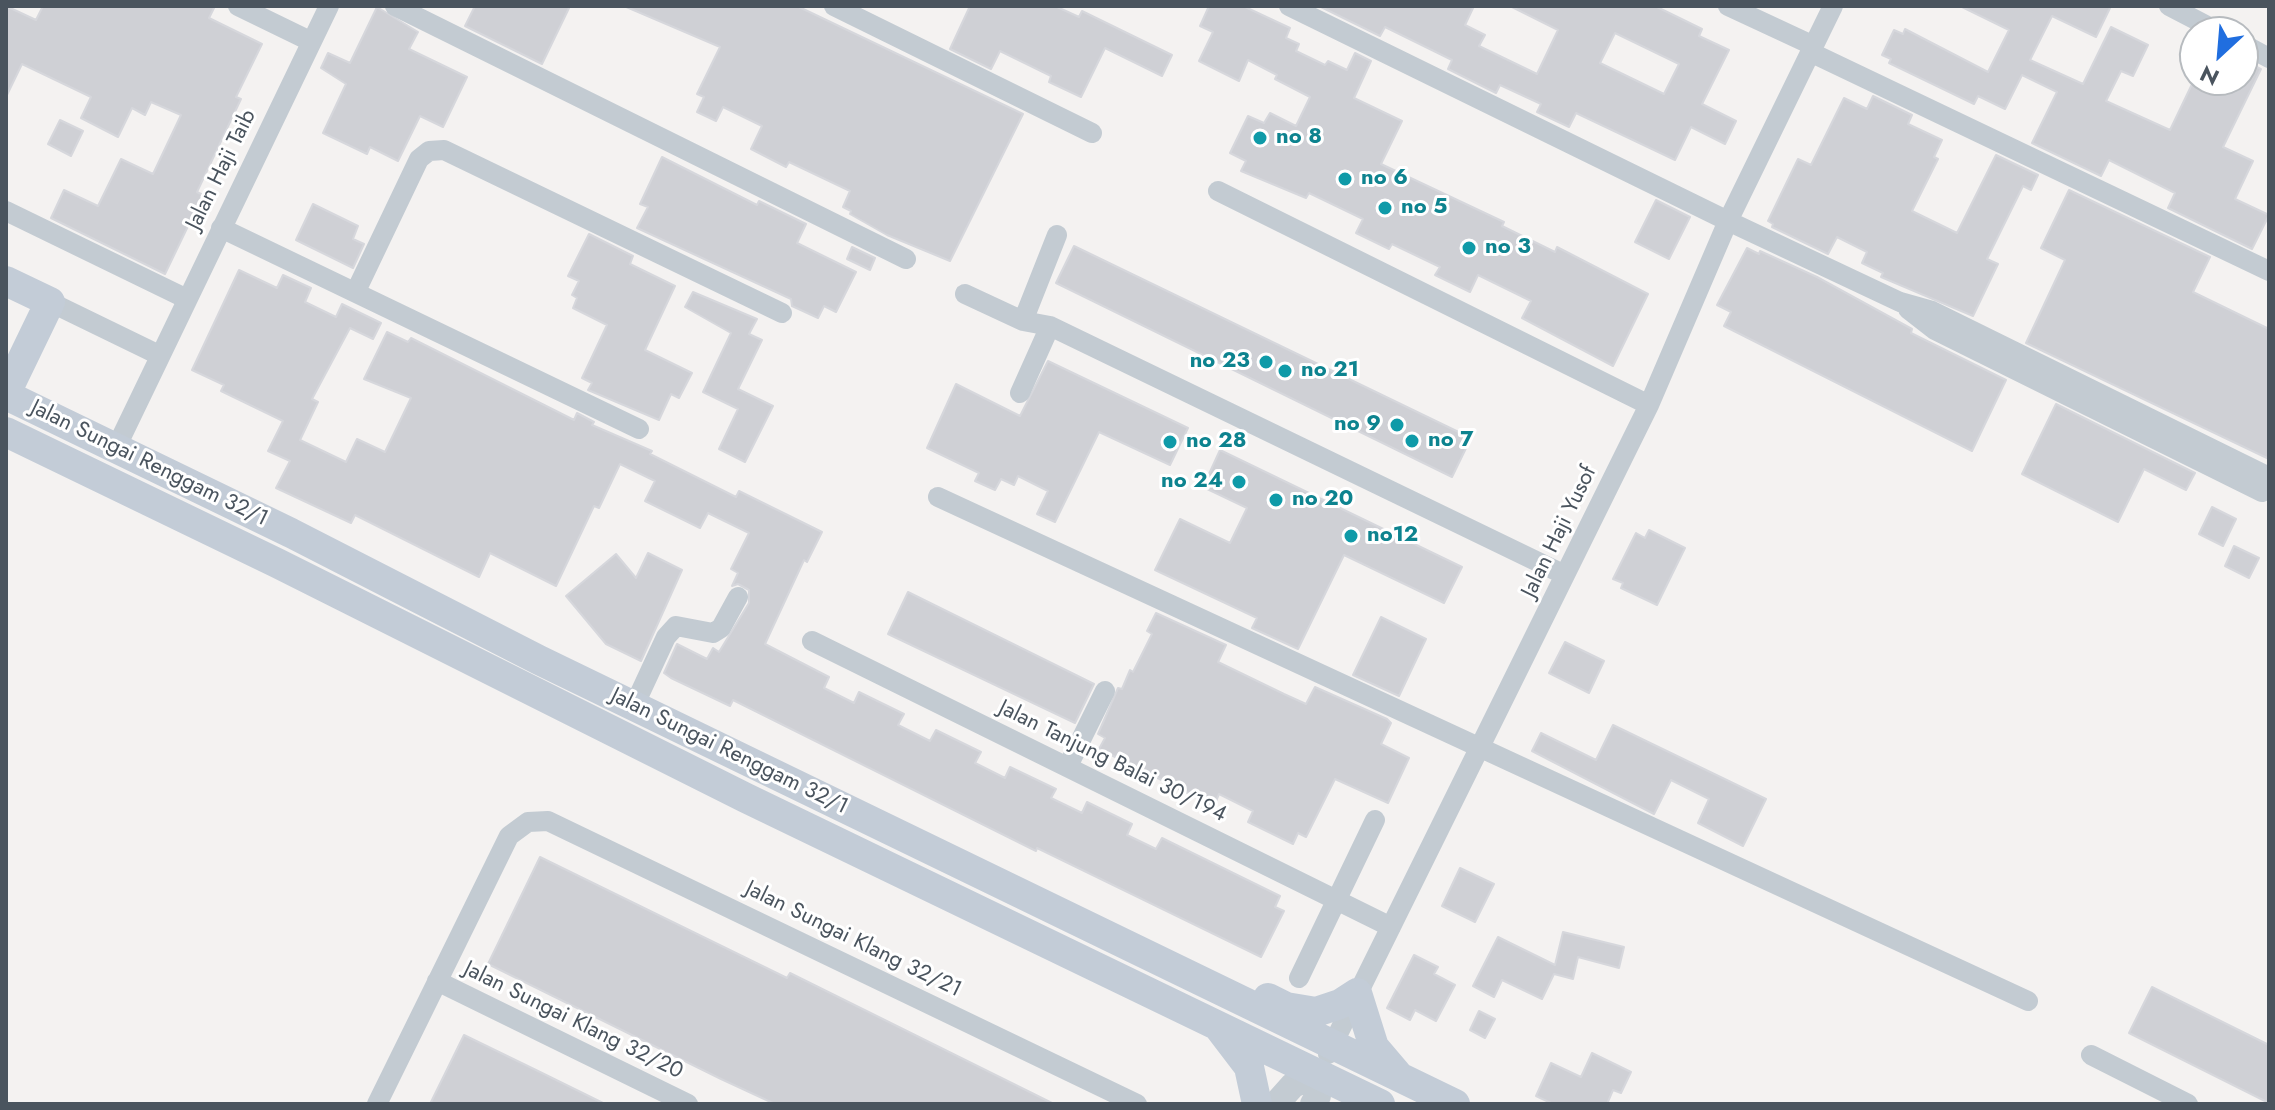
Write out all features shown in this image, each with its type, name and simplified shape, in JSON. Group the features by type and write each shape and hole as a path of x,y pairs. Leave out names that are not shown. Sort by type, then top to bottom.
{"main road":[{"path":"6,281 50,302 6,394"},
{"name":"Jalan Sungai Renggam 32/1","path":"6,394 291,533 587,683 1455,1104"},
{"name":"Jalan Sungai Renggam 32/1","path":"6,432 277,563 573,713 1380,1104"},
{"path":"6,455 42,450"},
{"path":"277,563 291,533"},
{"path":"573,713 587,683"},
{"path":"1058,912 1091,913 1286,1007 1316,1012 1340,1004 1357,993 1374,1047 1400,1077"},
{"path":"1215,1023 1235,1044 1249,1067 1257,1104"}],"street":[{"path":"238,6 310,41"},
{"name":"Jalan Haji Taib","path":"116,448 329,6"},
{"path":"395,6 906,259"},
{"path":"834,6 1092,133"},
{"path":"1289,6 1728,221 1900,302 1932,311 2266,485"},
{"path":"1728,6 2269,271"},
{"name":"Jalan Haji Yusof","path":"1319,1074 1649,405 1728,221 1833,6"},
{"path":"2169,6 2188,16"},
{"path":"356,291 419,159 429,151 444,150 782,313"},
{"path":"1218,191 1649,405"},
{"path":"6,211 187,299"},
{"path":"221,228 639,429"},
{"path":"1023,321 1057,235"},
{"path":"965,294 1023,321 1050,326 1565,575"},
{"path":"50,302 159,355"},
{"path":"1020,393 1050,326"},
{"path":"938,497 2028,1001"},
{"path":"634,706 666,637 676,626 713,633 721,628 738,597"},
{"name":"Jalan Tanjung Balai 30/194","path":"812,641 1391,927"},
{"path":"1068,766 1105,691"},
{"path":"1299,978 1375,820"},
{"name":"Jalan Sungai Klang 32/21","path":"437,981 509,836 528,822 548,821 1137,1104"},
{"path":"377,1104 437,981"},
{"name":"Jalan Sungai Klang 32/20","path":"437,981 688,1104"},
{"path":"2091,1055 2188,1104"},
{"path":"1276,1104 1293,1085 1319,1074 1318,1096 1313,1104"}],"building":[{"path":"6,6 36,20 43,6 215,6 209,18 262,44 236,97 241,99 197,192 203,195 165,274 51,218 64,190 98,206 121,159 153,174 181,115 151,102 145,115 132,108 118,137 81,118 91,97 22,64 6,97"},
{"path":"475,6 570,6 542,64 465,26"},
{"path":"624,6 797,6 1023,114 950,261 887,235 850,214 851,211 843,207 850,191 789,162 786,167 751,149 762,126 723,107 716,121 697,112 704,97 697,94 720,47"},
{"path":"970,6 1055,6 1079,17 1082,11 1172,55 1162,76 1105,48 1081,97 1049,82 1051,76 1000,51 991,69 950,49"},
{"path":"1209,6 1243,6 1290,28 1286,38 1299,44 1296,51 1325,65 1328,61 1347,70 1355,53 1371,61 1354,98 1402,121 1381,164 1504,222 1502,226 1555,252 1557,247 1648,294 1613,366 1522,318 1531,301 1478,275 1470,292 1435,275 1440,267 1392,244 1389,249 1356,233 1363,219 1309,193 1306,198 1241,171 1246,161 1230,153 1248,116 1264,123 1270,113 1296,126 1310,97 1275,79 1277,75 1248,60 1239,81 1199,61 1213,32 1200,26"},
{"path":"1319,6 1474,6 1465,25 1485,35 1479,46 1537,74 1558,30 1510,6 1655,6 1702,29 1699,36 1729,50 1702,104 1736,121 1725,144 1691,127 1675,160 1576,113 1569,127 1537,112 1541,104 1500,85 1496,93 1448,69 1452,60 1385,27 1380,36","holes":["1615,33 1679,64 1664,94 1600,63"]},
{"path":"1960,6 2111,6 2096,37 2052,16 2030,60 2083,84 2111,27 2148,45 2133,76 2121,71 2106,101 2170,130 2186,96 2248,96 2223,147 2253,161 2235,199 2269,215 2252,249 2168,208 2175,193 2109,160 2101,176 2032,143 2057,92 2022,75 2005,109 1978,96 1974,104 1889,63 1891,59 1882,55 1894,30 1903,34 1905,29 1988,72 2009,30"},
{"path":"377,7 418,32 409,49 467,77 443,127 420,116 398,161 370,147 367,154 323,133 346,84 321,68 328,53 350,63"},
{"path":"1873,96 1912,115 1908,124 1942,140 1934,157 1938,159 1912,211 1957,233 1996,155 2038,175 2031,190 2023,186 1987,259 1998,264 1973,316 1881,277 1883,273 1862,263 1867,252 1837,237 1828,254 1772,227 1773,224 1768,221 1798,159 1811,165 1844,98 1867,109"},
{"path":"60,120 83,131 71,156 48,144"},
{"path":"662,157 757,205 759,201 806,224 797,243 856,272 836,312 824,306 818,318 792,306 791,299 637,228 648,207 640,204"},
{"path":"2069,190 2210,257 2193,292 2269,329 2269,459 2026,343 2065,260 2041,248"},
{"path":"1656,200 1690,217 1669,259 1635,242"},
{"path":"313,204 358,226 353,239 364,244 353,268 296,240"},
{"path":"589,234 633,256 630,264 675,286 645,350 692,373 679,398 671,394 659,420 588,390 592,383 582,378 607,325 573,308 577,298 572,295 579,281 568,276"},
{"path":"1074,246 1471,438 1452,477 1056,283"},
{"path":"852,247 875,258 870,270 847,259"},
{"path":"1747,248 1817,277 1912,329 1911,333 2006,380 1972,451 1724,326 1731,312 1717,305"},
{"path":"239,270 277,288 283,275 311,288 305,302 336,317 342,304 381,323 373,339 350,328 312,399 318,402 300,440 346,462 357,439 385,452 411,398 364,379 387,332 408,342 411,338 574,420 577,413 594,422 592,425 652,451 650,454 736,497 739,491 822,532 807,562 804,560 765,644 829,677 824,688 854,703 859,692 904,714 898,725 930,741 936,730 981,752 975,763 1005,778 1010,767 1056,789 1051,798 1082,813 1087,802 1132,824 1127,835 1156,849 1162,838 1280,896 1275,907 1284,911 1261,957 1037,848 1036,851 733,700 730,706 664,673 677,644 707,659 713,648 719,652 749,603 749,590 738,584 732,586 738,573 731,569 749,533 708,513 700,528 645,501 655,481 620,464 599,508 594,506 556,586 490,553 479,577 355,515 351,523 276,488 290,461 268,451 283,421 221,391 224,385 192,370"},
{"path":"693,292 757,319 749,334 762,340 738,389 773,406 745,462 719,449 738,409 703,392 731,333 685,307"},
{"path":"1048,361 1188,428 1170,465 1099,432 1055,522 1037,514 1048,491 1018,476 1014,485 1001,479 995,490 975,481 979,473 927,448 956,384 1020,416"},
{"path":"2056,404 2195,473 2186,490 2144,469 2118,522 2022,474"},
{"path":"1220,450 1462,567 1444,603 1344,555 1298,649 1252,628 1257,618 1155,570 1180,519 1230,543 1247,508 1203,487"},
{"path":"2212,507 2236,519 2223,546 2199,534"},
{"path":"1649,530 1685,548 1657,605 1621,588 1623,583 1613,579 1636,533 1645,538"},
{"path":"2234,546 2259,558 2249,578 2225,566"},
{"path":"648,553 682,570 641,661 606,644 566,596 616,554 636,578"},
{"path":"908,592 1094,684 1075,723 888,634"},
{"path":"1156,613 1226,645 1218,662 1284,694 1306,704 1315,687 1387,719 1391,723 1381,744 1409,758 1388,803 1335,779 1306,837 1298,833 1293,844 1248,822 1253,811 1219,794 1214,806 1099,749 1105,738 1098,734 1118,688 1122,689 1130,670 1133,672 1152,634 1147,631"},
{"path":"1381,617 1426,639 1399,696 1353,675"},
{"path":"1565,642 1604,661 1589,693 1549,673"},
{"path":"1613,725 1766,799 1743,846 1698,823 1709,799 1671,780 1654,814 1532,751 1541,733 1596,760"},
{"path":"540,857 787,978 790,973 1054,1104 775,1104 721,1079 488,964"},
{"path":"1460,868 1494,884 1475,922 1442,906"},
{"path":"1563,932 1624,947 1619,968 1578,957 1573,979 1554,974 1542,999 1502,980 1494,997 1473,986 1498,937 1555,965"},
{"path":"1414,955 1438,967 1434,974 1455,985 1436,1021 1415,1010 1410,1020 1387,1008"},
{"path":"2152,987 2269,1045 2269,1103 2129,1033"},
{"path":"1479,1011 1495,1019 1485,1038 1470,1030"},
{"path":"464,1035 538,1071 605,1104 430,1104"},
{"path":"1592,1053 1631,1072 1621,1093 1613,1090 1607,1104 1553,1104 1536,1096 1551,1063 1581,1077"}],"place":[{"name":"no 8","path":"1260,138"},
{"name":"no 6","path":"1345,179"},
{"name":"no 5","path":"1385,208"},
{"name":"no 3","path":"1469,248"},
{"name":"no 23","path":"1266,362"},
{"name":"no 21","path":"1285,371"},
{"name":"no 9","path":"1397,425"},
{"name":"no 7","path":"1412,441"},
{"name":"no 28","path":"1170,442"},
{"name":"no 24","path":"1239,482"},
{"name":"no 20","path":"1276,500"},
{"name":"no12","path":"1351,536"}]}
